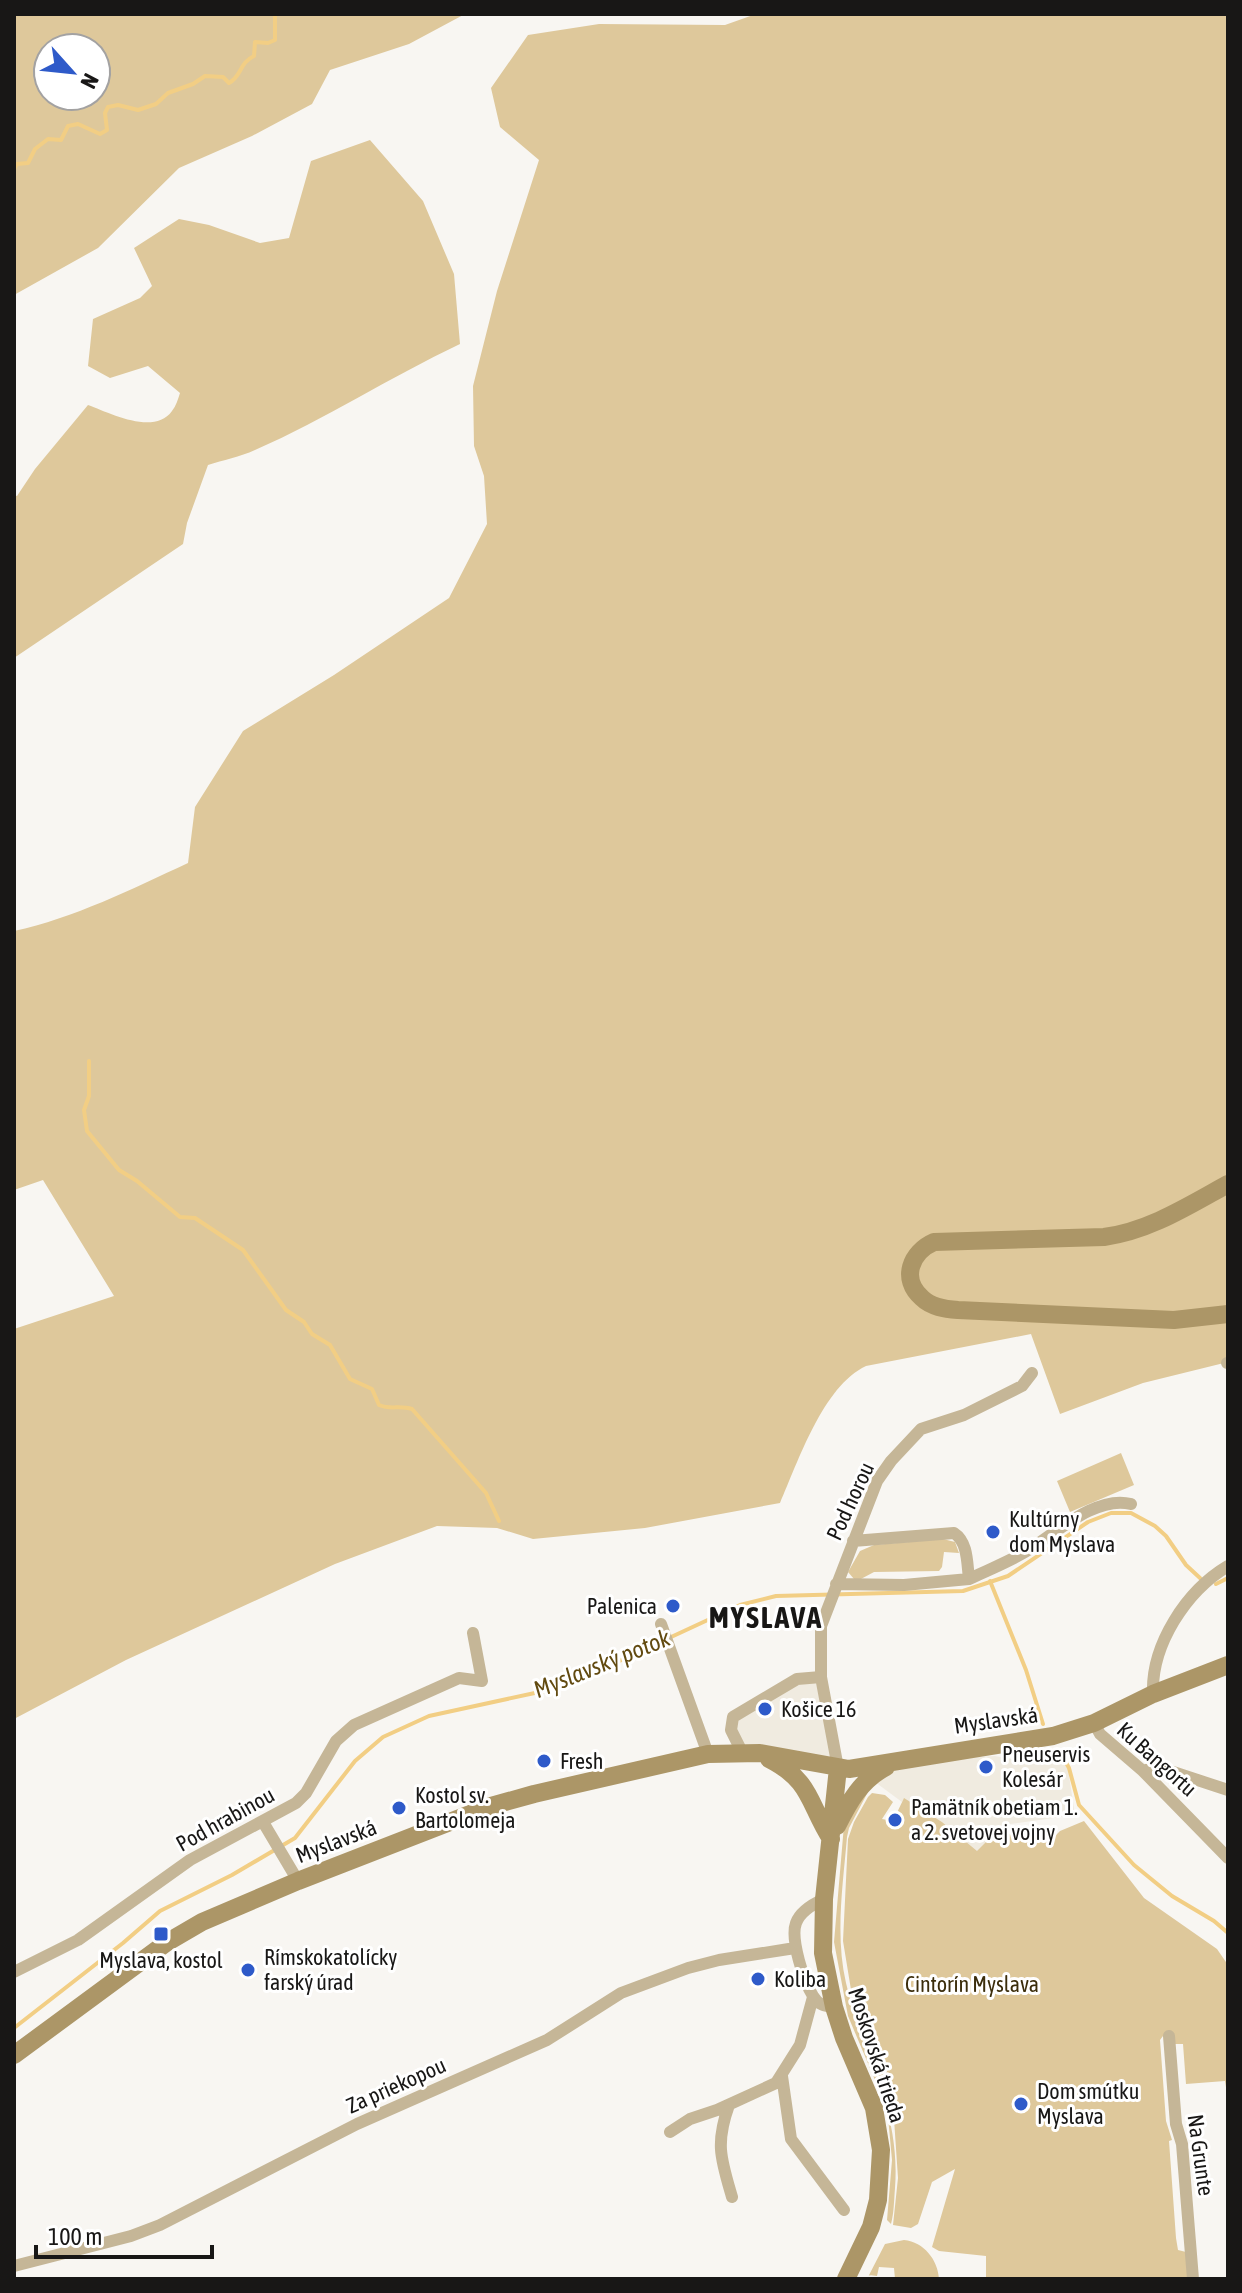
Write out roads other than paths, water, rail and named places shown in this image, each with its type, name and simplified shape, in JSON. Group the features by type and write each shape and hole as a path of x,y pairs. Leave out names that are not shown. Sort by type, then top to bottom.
{"street":[{"path":"1228,1184 1166,1217 1123,1235 934,1242 913,1257 910,1275 915,1291 924,1300 958,1310 1174,1320 1228,1314"},
{"name":"Pod horou","path":"838,1768 821,1677 821,1626 884,1469 921,1429 964,1415 1022,1386 1032,1373"},
{"path":"835,1586 904,1585 969,1579 1009,1561 1075,1518 1116,1503 1131,1504"},
{"path":"853,1541 954,1533 959,1535 964,1546 969,1579"},
{"path":"1153,1694 1152,1677 1158,1651 1167,1632 1213,1575 1228,1566"},
{"path":"661,1624 708,1754"},
{"name":"Pod hrabinou","path":"14,1972 78,1940 190,1860 301,1799 336,1741 354,1725 459,1678 482,1681 473,1633"},
{"name":"Myslavská","path":"14,2055 166,1943 202,1922 491,1806 708,1754 751,1753 838,1768 865,1768 1053,1736 1094,1723 1153,1694 1228,1665"},
{"path":"821,1677 797,1679 733,1717 731,1730 751,1753 785,1767 802,1782 831,1839"},
{"name":"Ku Bangortu","path":"1094,1723 1100,1734 1143,1771 1228,1858"},
{"name":"Moskovská trieda","path":"831,1839 858,1790 870,1777 898,1760"},
{"name":"Moskovská trieda","path":"838,1768 824,1899 823,1953 844,2038 874,2108 881,2150 878,2200 871,2227 846,2279"},
{"path":"1143,1771 1164,1769 1228,1790"},
{"path":"263,1822 298,1881"},
{"path":"824,1899 799,1917 795,1927 795,1948 813,1997 822,2005 834,2007"},
{"name":"Za priekopou","path":"14,2266 131,2236 160,2225 357,2124 547,2040 621,1993 719,1960 795,1948"},
{"path":"670,2132 690,2119 776,2083 800,2045 813,1997"},
{"name":"Na Grunte","path":"1169,2036 1193,2279"},
{"path":"782,2076 791,2139 844,2210"},
{"path":"729,2105 719,2137 721,2162 732,2197"}],"waterway":[{"path":"14,169 17,164 28,163 35,149 48,139 61,140 68,126 78,124 100,134 107,130 105,113 108,107 118,105 138,110 156,104 168,93 205,76 223,77 229,83 254,56 255,42 275,40 275,14"},
{"path":"89,1061 89,1096 84,1110 87,1131 119,1170 180,1217 195,1218 243,1250 286,1310 304,1322 312,1334 330,1345 350,1379 372,1389 379,1405 412,1409 486,1493 499,1521"},
{"name":"Myslavský potok","path":"14,2028 160,1911 232,1875 295,1838 355,1761 383,1737 429,1716 544,1691 585,1677 740,1605 776,1596 963,1591 1008,1576 1088,1522 1111,1513 1131,1513 1155,1526 1200,1578"},
{"name":"Myslavský potok","path":"1216,1584 1228,1578"},
{"path":"990,1581 1026,1670 1043,1724"},
{"path":"1064,1759 1079,1805 1134,1865 1172,1896 1228,1933"}],"place":[{"name":"Kultúrny dom Myslava","path":"993,1532"},
{"name":"Palenica","path":"673,1606"},
{"name":"Košice 16","path":"765,1709"},
{"name":"Fresh","path":"544,1761"},
{"name":"Pneuservis Kolesár","path":"986,1767"},
{"name":"Kostol sv. Bartolomeja","path":"399,1808"},
{"name":"Pamätník obetiam 1. a 2. svetovej vojny","path":"895,1820"},
{"name":"Myslava, kostol","path":"161,1934"},
{"name":"Rímskokatolícky farský úrad","path":"248,1970"},
{"name":"Koliba","path":"758,1979"},
{"name":"Dom smútku Myslava","path":"1021,2104"}],"district":[{"name":"MYSLAVA","path":"766,1618"}],"park label":[{"name":"Cintorín Myslava","path":"972,1984"}]}
